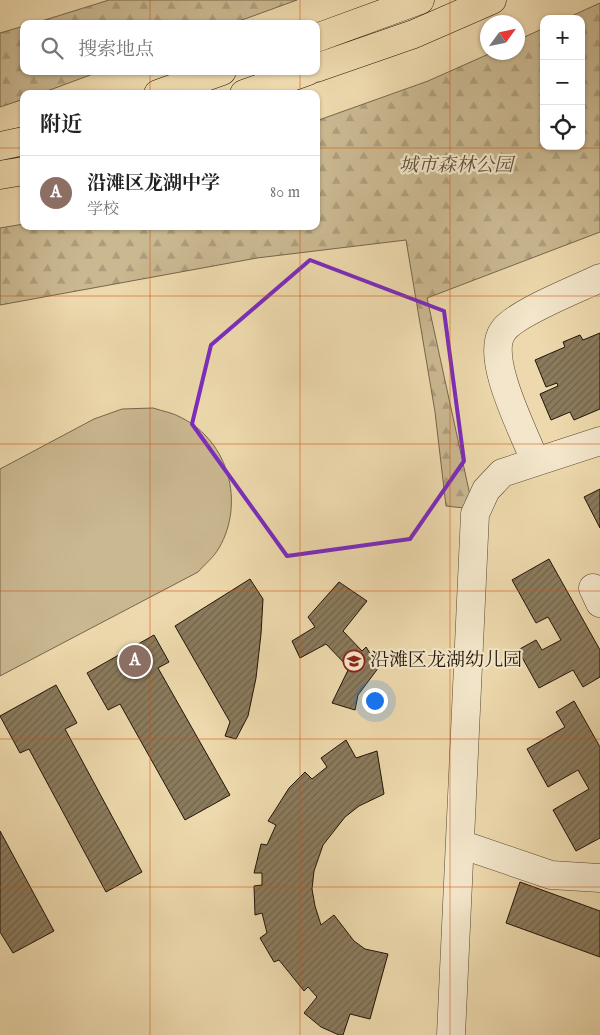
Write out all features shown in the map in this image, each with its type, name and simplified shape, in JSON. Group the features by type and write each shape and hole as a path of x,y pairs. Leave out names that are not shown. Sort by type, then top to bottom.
{"highway":[{"path":"320,37 420,0"},
{"path":"320,67 414,34 492,0"},
{"path":"169,90 211,75"},
{"path":"255,90 297,75"},
{"path":"0,146 20,142"},
{"path":"0,175 20,172"}],"street":[{"path":"535,460 500,371 497,346 503,330 524,314 600,278"},
{"path":"451,1035 475,514 486,490 502,472 600,441"},
{"path":"460,844 551,875 600,878"}],"highlighted area":[{"path":"310,260 444,311 464,461 410,539 287,556 192,424 211,345"}],"green space":[{"path":"109,0 297,0 242,20 45,20"},
{"name":"城市森林公园","path":"600,3 600,232 427,298 473,509 446,506 435,412 406,240 257,258 0,305 0,228 20,225 20,230 320,230 320,120 428,81 480,58 480,60 525,60 525,37 540,30 540,150 585,150 585,15 574,15"},
{"path":"20,27 20,75 90,75 50,90 20,90 20,100 0,107 0,33"},
{"path":"153,408 179,416 198,429 211,442 221,458 228,475 231,493 231,512 227,530 219,548 198,572 0,676 0,469 94,419 122,409"}],"building":[{"path":"600,333 600,409 574,420 570,412 551,420 540,394 558,386 557,383 546,387 535,360 565,347 563,342 580,335 583,340"},
{"path":"600,489 600,528 584,497"},
{"path":"549,559 600,650 600,677 583,687 573,670 539,688 518,650 536,640 542,650 561,640 548,617 536,623 512,580"},
{"path":"250,579 263,599 261,634 256,678 248,716 236,739 225,736 230,722 175,626"},
{"path":"339,582 367,601 343,631 362,651 366,647 379,667 358,695 355,710 332,703 349,668 326,644 300,658 292,641 315,627 308,617"},
{"path":"154,635 169,662 158,668 230,795 185,820 120,704 108,710 87,673"},
{"path":"56,685 77,723 65,729 142,872 106,892 29,749 20,753 0,716"},
{"path":"574,701 600,747 600,838 576,851 553,810 589,789 578,770 548,787 527,749 565,727 556,712"},
{"path":"346,740 356,758 377,751 384,794 359,806 345,817 323,845 314,871 312,889 315,906 321,925 334,915 354,941 365,949 388,954 370,1019 350,1014 343,1035 339,1035 321,1027 304,1013 317,997 308,987 304,991 279,960 274,962 260,938 267,933 262,913 255,915 254,886 262,885 262,873 254,873 261,844 267,845 276,825 268,821 289,788 305,772 312,779 327,767 321,758"},
{"path":"0,831 54,931 13,953 0,932"},
{"path":"520,882 600,911 600,957 506,923"}],"place":[{"name":"沿滩区龙湖中学","path":"135,661"},
{"name":"沿滩区龙湖幼儿园","path":"354,661"}]}
